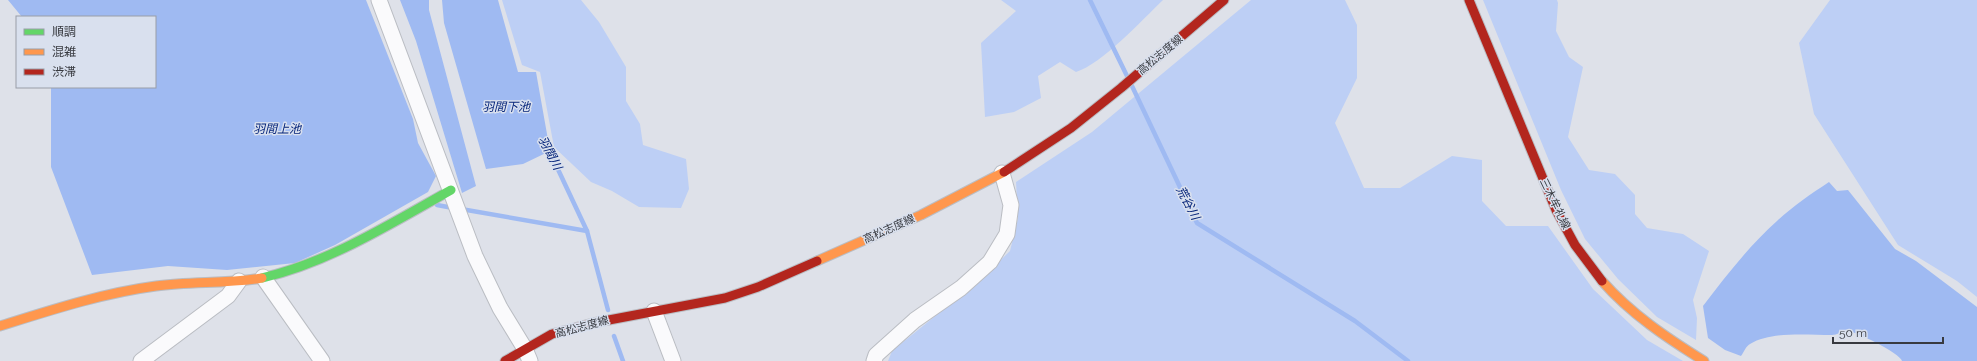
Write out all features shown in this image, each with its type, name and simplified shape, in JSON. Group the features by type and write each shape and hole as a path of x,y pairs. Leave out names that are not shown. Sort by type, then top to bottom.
{"main road":[{"name":"高松志度線","path":"505,361 527,355 552,334 593,323 725,298 758,287 921,215 1002,173 1070,128 1121,88 1224,0"},
{"name":"三木牟礼線","path":"1469,0 1548,193 1574,244 1597,276 1634,313 1666,338 1704,361"},
{"path":"0,326 89,298 156,286 239,281 263,277 304,266 331,255 451,190"}],"street":[{"path":"379,0 488,284 527,355"},
{"path":"874,361 876,355 915,320 962,288 990,262 1007,234 1011,205 1002,173"},
{"path":"263,277 322,361"},
{"path":"141,361 228,296 239,281"},
{"path":"654,311 673,361"}],"shaded area":[{"path":"502,0 581,0 599,22 626,67 626,101 640,124 643,145 686,159 689,189 681,208 639,207 612,191 591,182 554,147 540,72 522,65"},
{"path":"1001,0 1163,0 1098,60 1076,72 1060,62 1038,76 1041,98 1014,112 985,117 981,43 1016,11"},
{"path":"1251,0 1345,0 1357,25 1357,78 1335,123 1364,188 1400,188 1452,156 1482,160 1482,201 1506,226 1548,226 1593,289 1647,340 1683,361 888,361 892,351 981,279 1010,251 1018,218 1016,182 1092,132"},
{"path":"1483,0 1557,0 1556,31 1569,57 1583,67 1568,137 1589,170 1615,174 1635,195 1635,214 1647,228 1683,234 1709,251 1693,300 1697,318 1696,340 1657,317 1618,279 1585,239 1561,190"},
{"path":"1830,0 1977,0 1977,297 1957,281 1898,245 1814,114 1799,43"}],"water":[{"name":"羽間上池","path":"8,0 366,0 413,119 418,143 436,176 428,192 335,245 295,263 227,270 168,266 92,275 51,167 51,88 156,88 156,16 21,16"},
{"path":"400,0 429,0 429,10 476,186 462,193 416,41"},
{"name":"羽間下池","path":"442,0 498,0 518,72 536,72 550,151 523,164 486,169 444,23"},
{"path":"1829,182 1837,191 1848,190 1895,249 1916,261 1977,307 1977,361 1902,361 1894,353 1877,343 1847,331 1832,335 1801,334 1769,337 1749,345 1741,356 1725,350 1708,338 1703,306 1738,262 1767,231 1796,205"}],"waterway":[{"name":"荒谷川","path":"1090,0 1127,76"},
{"name":"荒谷川","path":"1132,86 1197,223 1355,321 1408,361"},
{"name":"羽間川","path":"547,146 587,231 608,310"},
{"path":"437,205 453,208"},
{"path":"461,209 587,231"},
{"name":"羽間川","path":"614,336 623,361"}],"traffic: fast":[{"path":"262,278 287,271 336,252 382,229 451,190"}],"traffic: slow":[{"path":"817,261 921,215 1004,172"},
{"path":"0,326 77,303 136,289 169,284 236,281 262,278"},
{"path":"1602,281 1637,315 1704,361"}],"traffic: jam":[{"path":"1004,172 1071,128 1121,88 1224,0"},
{"path":"1469,0 1556,210 1575,245 1602,281"},
{"path":"505,361 552,334 593,323 725,298 758,287 817,261"}]}
